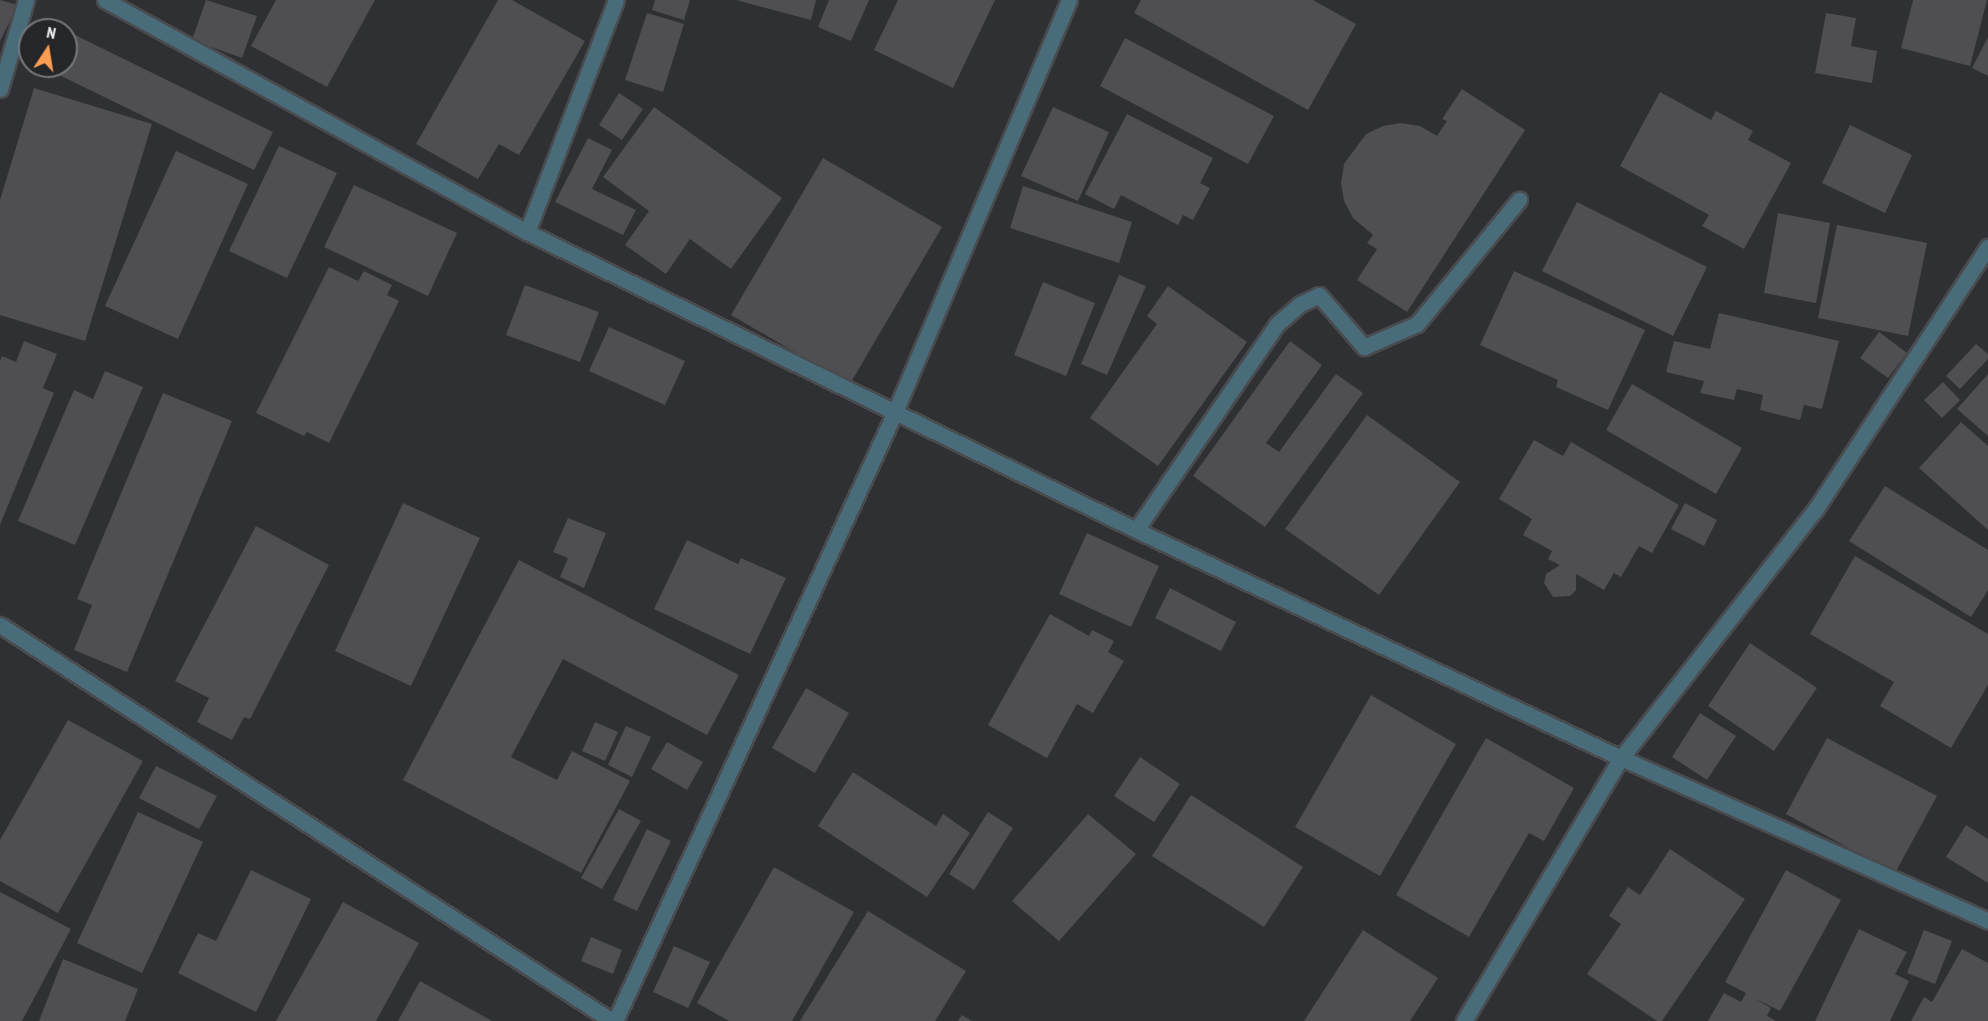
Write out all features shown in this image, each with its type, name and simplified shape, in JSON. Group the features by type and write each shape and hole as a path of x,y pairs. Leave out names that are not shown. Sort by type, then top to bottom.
{"street":[{"path":"0,89 26,0"},
{"path":"105,0 527,232 1136,530 1621,758 1988,921"},
{"path":"527,232 616,0"},
{"path":"0,625 614,1021 895,411 1069,0"},
{"path":"1136,530 1277,324 1299,304 1319,295 1364,347 1417,324 1520,200"},
{"path":"1464,1021 1621,758 1815,510 1988,247"}],"building":[{"path":"0,0 18,5 0,41"},
{"path":"206,0 257,16 242,58 192,40"},
{"path":"276,0 375,0 327,87 251,46"},
{"path":"498,0 512,0 585,41 519,155 499,144 478,179 416,144"},
{"path":"655,0 690,0 684,20 652,10"},
{"path":"736,0 816,0 811,20"},
{"path":"829,0 869,0 851,41 818,27"},
{"path":"898,0 995,0 953,88 874,50"},
{"path":"1141,0 1313,0 1356,24 1308,110 1134,13"},
{"path":"1913,0 1987,0 1970,66 1901,48"},
{"path":"647,13 684,24 663,92 625,80"},
{"path":"1826,13 1856,18 1851,46 1877,51 1872,83 1815,73"},
{"path":"78,36 273,132 254,170 65,78 78,78"},
{"path":"1988,37 1988,76 1972,68"},
{"path":"1125,38 1274,116 1248,164 1100,86"},
{"path":"34,88 152,124 85,341 0,315 0,200"},
{"path":"1462,89 1525,130 1407,312 1357,280 1377,249 1367,243 1373,235 1353,218 1344,201 1341,183 1344,164 1366,134 1383,126 1401,123 1420,126 1437,136 1447,121 1442,119"},
{"path":"1660,92 1711,120 1716,111 1753,131 1748,140 1791,163 1744,249 1702,226 1709,215 1620,166"},
{"path":"619,93 643,109 622,140 599,125"},
{"path":"654,107 782,198 731,269 690,239 666,274 625,245 649,211 603,177"},
{"path":"1053,107 1109,132 1078,201 1021,176"},
{"path":"1127,114 1213,158 1200,183 1210,188 1193,220 1183,215 1178,225 1121,195 1114,209 1085,194"},
{"path":"1850,125 1912,155 1885,213 1822,183"},
{"path":"588,138 612,150 592,189 636,210 623,235 555,202"},
{"path":"279,146 337,173 287,278 229,251"},
{"path":"176,151 248,184 178,339 105,306"},
{"path":"823,158 942,227 850,384 731,315"},
{"path":"354,185 457,233 428,296 324,247"},
{"path":"1023,186 1132,222 1119,263 1010,228"},
{"path":"1577,202 1707,267 1673,336 1542,271"},
{"path":"1778,213 1830,223 1816,303 1764,293"},
{"path":"1837,225 1927,243 1908,336 1818,318"},
{"path":"329,267 358,281 364,271 392,285 387,295 399,301 329,443 307,432 304,436 256,413"},
{"path":"1514,271 1645,330 1608,410 1556,387 1558,380 1480,345"},
{"path":"1119,275 1146,286 1107,375 1081,364"},
{"path":"1043,282 1095,303 1066,376 1014,355"},
{"path":"525,285 599,312 580,362 506,335"},
{"path":"1168,286 1247,342 1158,466 1090,418 1157,324 1147,316"},
{"path":"1719,313 1839,341 1822,409 1804,405 1800,420 1760,410 1763,395 1737,389 1734,400 1700,393 1704,381 1666,372 1674,341 1710,349"},
{"path":"609,327 685,361 665,405 589,371"},
{"path":"1879,332 1907,353 1888,378 1860,358"},
{"path":"24,341 57,354 43,388 54,393 0,525 0,361 2,356 16,362"},
{"path":"1290,341 1322,365 1266,443 1279,452 1336,374 1363,393 1265,527 1193,476"},
{"path":"1976,344 1988,354 1988,359 1960,389 1946,376"},
{"path":"105,371 143,387 75,545 18,521 74,390 93,399"},
{"path":"1988,374 1988,436 1957,409"},
{"path":"1943,382 1960,400 1942,418 1924,400"},
{"path":"1632,384 1742,448 1716,494 1606,430"},
{"path":"163,393 232,421 127,672 74,650 92,605 77,599"},
{"path":"1367,415 1460,482 1379,595 1285,529"},
{"path":"1961,422 1988,446 1988,530 1919,468"},
{"path":"1534,440 1563,456 1571,442 1679,505 1652,553 1639,546 1621,577 1614,573 1604,590 1576,574 1576,590 1570,596 1553,597 1544,583 1546,574 1560,565 1548,559 1552,551 1523,535 1532,519 1499,499"},
{"path":"1885,486 1988,550 1988,590 1971,617 1849,541"},
{"path":"403,503 480,538 411,686 335,651"},
{"path":"1685,503 1717,520 1704,546 1671,529"},
{"path":"568,518 606,533 584,588 560,577 568,558 553,552"},
{"path":"256,526 329,565 250,719 244,717 232,740 197,722 209,698 175,681"},
{"path":"1087,533 1159,566 1131,627 1059,594"},
{"path":"687,540 738,564 741,558 786,578 750,654 654,609"},
{"path":"1855,556 1988,634 1988,685 1951,748 1880,706 1894,682 1810,634"},
{"path":"519,560 739,675 707,735 563,659 511,757 557,780 572,751 630,781 581,873 403,780"},
{"path":"1170,588 1236,622 1221,651 1155,618"},
{"path":"1050,614 1089,636 1092,630 1114,641 1108,652 1124,661 1093,713 1077,704 1047,758 988,725"},
{"path":"1750,643 1817,688 1774,751 1708,706"},
{"path":"806,688 849,713 815,773 772,748"},
{"path":"1371,695 1456,744 1380,876 1295,827"},
{"path":"1700,713 1736,736 1707,780 1672,757"},
{"path":"68,720 143,761 58,913 0,881 0,840"},
{"path":"595,722 618,732 605,761 582,751"},
{"path":"626,726 651,737 632,777 608,765"},
{"path":"1486,738 1574,788 1544,841 1529,833 1469,937 1396,895"},
{"path":"1827,738 1937,796 1895,873 1786,814"},
{"path":"667,742 703,762 687,790 651,769"},
{"path":"1140,757 1180,784 1154,822 1114,796"},
{"path":"156,766 217,796 199,829 139,798"},
{"path":"853,772 936,826 943,814 970,833 927,897 818,826"},
{"path":"1191,795 1303,867 1264,927 1152,856"},
{"path":"619,809 641,821 602,889 581,878"},
{"path":"138,812 203,842 142,973 77,943"},
{"path":"988,812 1013,828 974,890 949,874"},
{"path":"1088,814 1136,854 1059,941 1012,901"},
{"path":"1966,825 1988,839 1988,883 1946,857"},
{"path":"647,829 671,841 637,911 613,900"},
{"path":"1670,849 1745,899 1662,1021 1657,1021 1587,974 1621,924 1609,916 1628,887 1640,895"},
{"path":"774,867 854,912 792,1021 729,1021 697,1003"},
{"path":"251,870 311,899 256,1012 178,973 198,933 216,941"},
{"path":"1786,870 1841,900 1780,1011 1754,998 1771,1008 1767,1016 1776,1021 1708,1021 1724,993 1741,1002 1746,993 1725,982"},
{"path":"0,892 71,929 22,1021 0,1021"},
{"path":"343,902 419,943 376,1021 276,1021"},
{"path":"868,911 966,971 935,1021 800,1021"},
{"path":"1859,929 1907,952 1895,974 1909,981 1890,1021 1815,1021"},
{"path":"1363,930 1438,978 1410,1021 1304,1021"},
{"path":"1924,930 1952,941 1935,984 1907,973"},
{"path":"591,937 622,950 613,974 581,961"},
{"path":"674,946 710,962 688,1008 653,992"},
{"path":"1962,949 1988,963 1988,1021 1911,1021 1924,997 1932,1002"},
{"path":"63,959 138,989 125,1021 39,1021"},
{"path":"420,981 492,1021 398,1021"},
{"path":"962,1015 972,1021 958,1021"}]}
